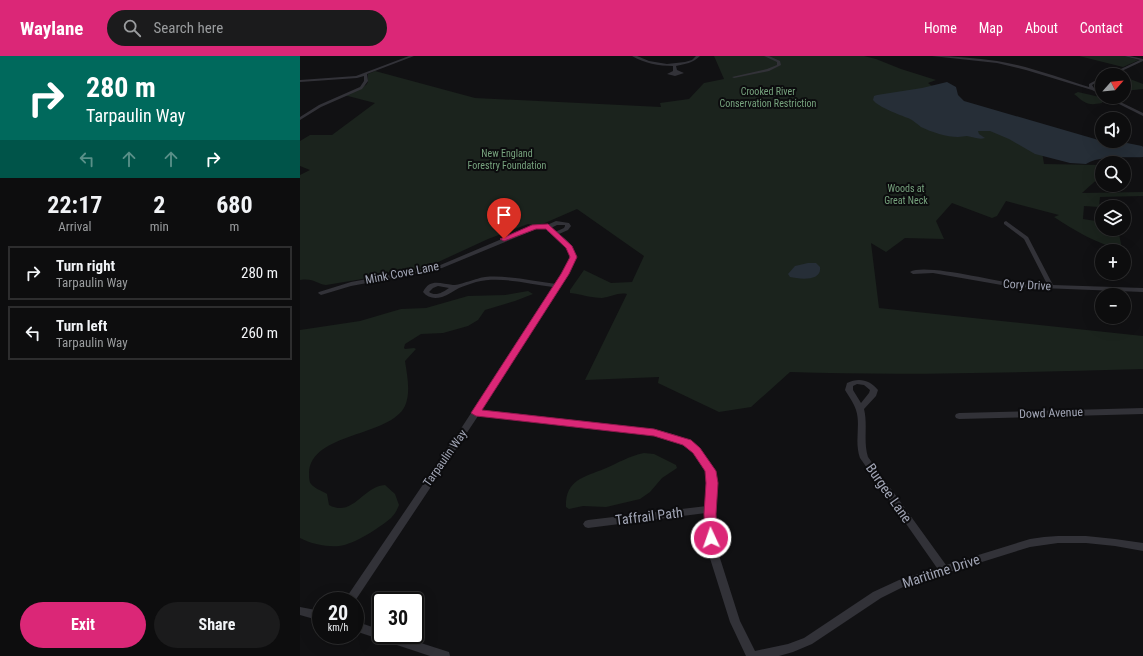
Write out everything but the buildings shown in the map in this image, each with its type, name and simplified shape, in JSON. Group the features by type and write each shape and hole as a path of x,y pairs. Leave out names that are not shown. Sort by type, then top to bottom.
{"street":[{"path":"300,81 348,78 365,74 412,56"},
{"path":"634,56 650,63 674,64 690,61 698,56"},
{"path":"734,77 768,70 779,66 779,62 766,56"},
{"path":"934,56 997,62 1093,89"},
{"path":"1126,56 1143,60"},
{"path":"1125,68 1143,60"},
{"path":"674,64 675,71"},
{"path":"300,119 320,106 361,88 366,81 365,74"},
{"path":"1093,89 1090,87 1090,84 1095,82"},
{"path":"1121,104 1143,115"},
{"path":"548,226 556,223 567,224 568,226 566,229 555,234"},
{"path":"1006,223 1026,238 1051,286"},
{"name":"Tarpaulin Way","path":"354,592 476,413 568,268 573,257 570,247 549,230 548,226"},
{"name":"Mink Cove Lane","path":"322,293 349,284 440,267 533,227 548,226"},
{"name":"Cory Drive","path":"913,272 933,271 996,283 1143,290"},
{"path":"453,288 447,285 437,285 429,287 426,292 429,295 438,296 457,287 487,279 557,286"},
{"name":"Burgee Lane","path":"860,409 862,422 860,443 864,458 943,569"},
{"name":"Dowd Avenue","path":"959,416 1143,411"},
{"path":"476,413 654,432 680,440 697,450 711,471 710,532 715,558 735,622 754,656"},
{"name":"Taffrail Path","path":"588,524 710,509"},
{"name":"Maritime Drive","path":"754,656 781,651 802,644 824,632 877,595 902,583 1025,544 1045,540 1067,539 1097,540 1143,547"},
{"path":"300,611 312,614"},
{"path":"408,644 445,656"}],"green space":[{"path":"714,56 864,56 876,59 936,80 928,83 940,92 1040,139 1044,164 1095,165 1095,181 1082,193 1143,192 1143,196 1100,197 1100,200 1095,200 1095,207 1084,206 1083,219 1095,221 1095,236 1119,236 1121,244 1104,244 1095,241 1054,217 1059,215 1006,201 997,216 992,218 952,203 936,221 944,239 905,238 886,252 871,243 879,308 1143,336 1143,369 922,374 790,372 751,407 719,412 658,383 659,377 585,380 627,294 598,298 570,293 570,290 584,270 611,283 632,282 644,256 577,209 538,226 528,224 488,239 423,269 326,285 312,280 300,280 300,175 310,170 300,166 300,141 310,135 332,135 375,103 344,95 366,85 368,82 368,74 375,71 475,98 661,107 660,103 689,99 704,83 724,79"},
{"path":"1079,56 1124,56 1139,60 1123,67"},
{"path":"1131,79 1143,84 1143,89 1131,90"},
{"path":"1078,92 1095,96 1095,104 1084,102 1074,94"},
{"path":"528,291 533,294 485,310 478,320 468,326 443,333 421,334 405,344 405,349 416,349 405,361 408,395 405,406 397,416 384,424 336,442 323,450 313,460 309,473 310,483 327,494 329,505 337,508 345,508 370,490 385,485 395,494 399,505 397,510 391,518 373,531 345,545 324,545 309,542 300,538 300,330 360,321 401,309 426,308 468,296 505,295"},
{"path":"644,453 654,454 676,465 677,468 662,478 650,492 640,499 606,507 583,506 569,509 566,507 566,498 572,486 577,481 628,458"}],"shaded area":[{"path":"947,82 956,87 958,95 964,101 1095,139 1095,148 1131,148 1131,144 1142,146 1143,157 1095,156 1095,160 1086,164 1070,163 1035,154 1009,139 990,131 978,131 979,134 985,138 980,139 967,136 949,136 934,132 921,127 910,119 884,108 873,100 874,96 877,95 922,88"},
{"path":"816,263 820,267 820,272 814,277 804,279 790,277 788,274 795,266"}],"route":[{"path":"504,239 534,227 548,226 549,230 570,247 573,257 565,274 476,413 654,432 673,437 687,443 697,450 711,471 711,538"}],"park label":[{"name":"Crooked River Conservation Restriction","path":"768,96"},
{"name":"New England Forestry Foundation","path":"507,158"},
{"name":"Woods at Great Neck","path":"906,194"}]}
